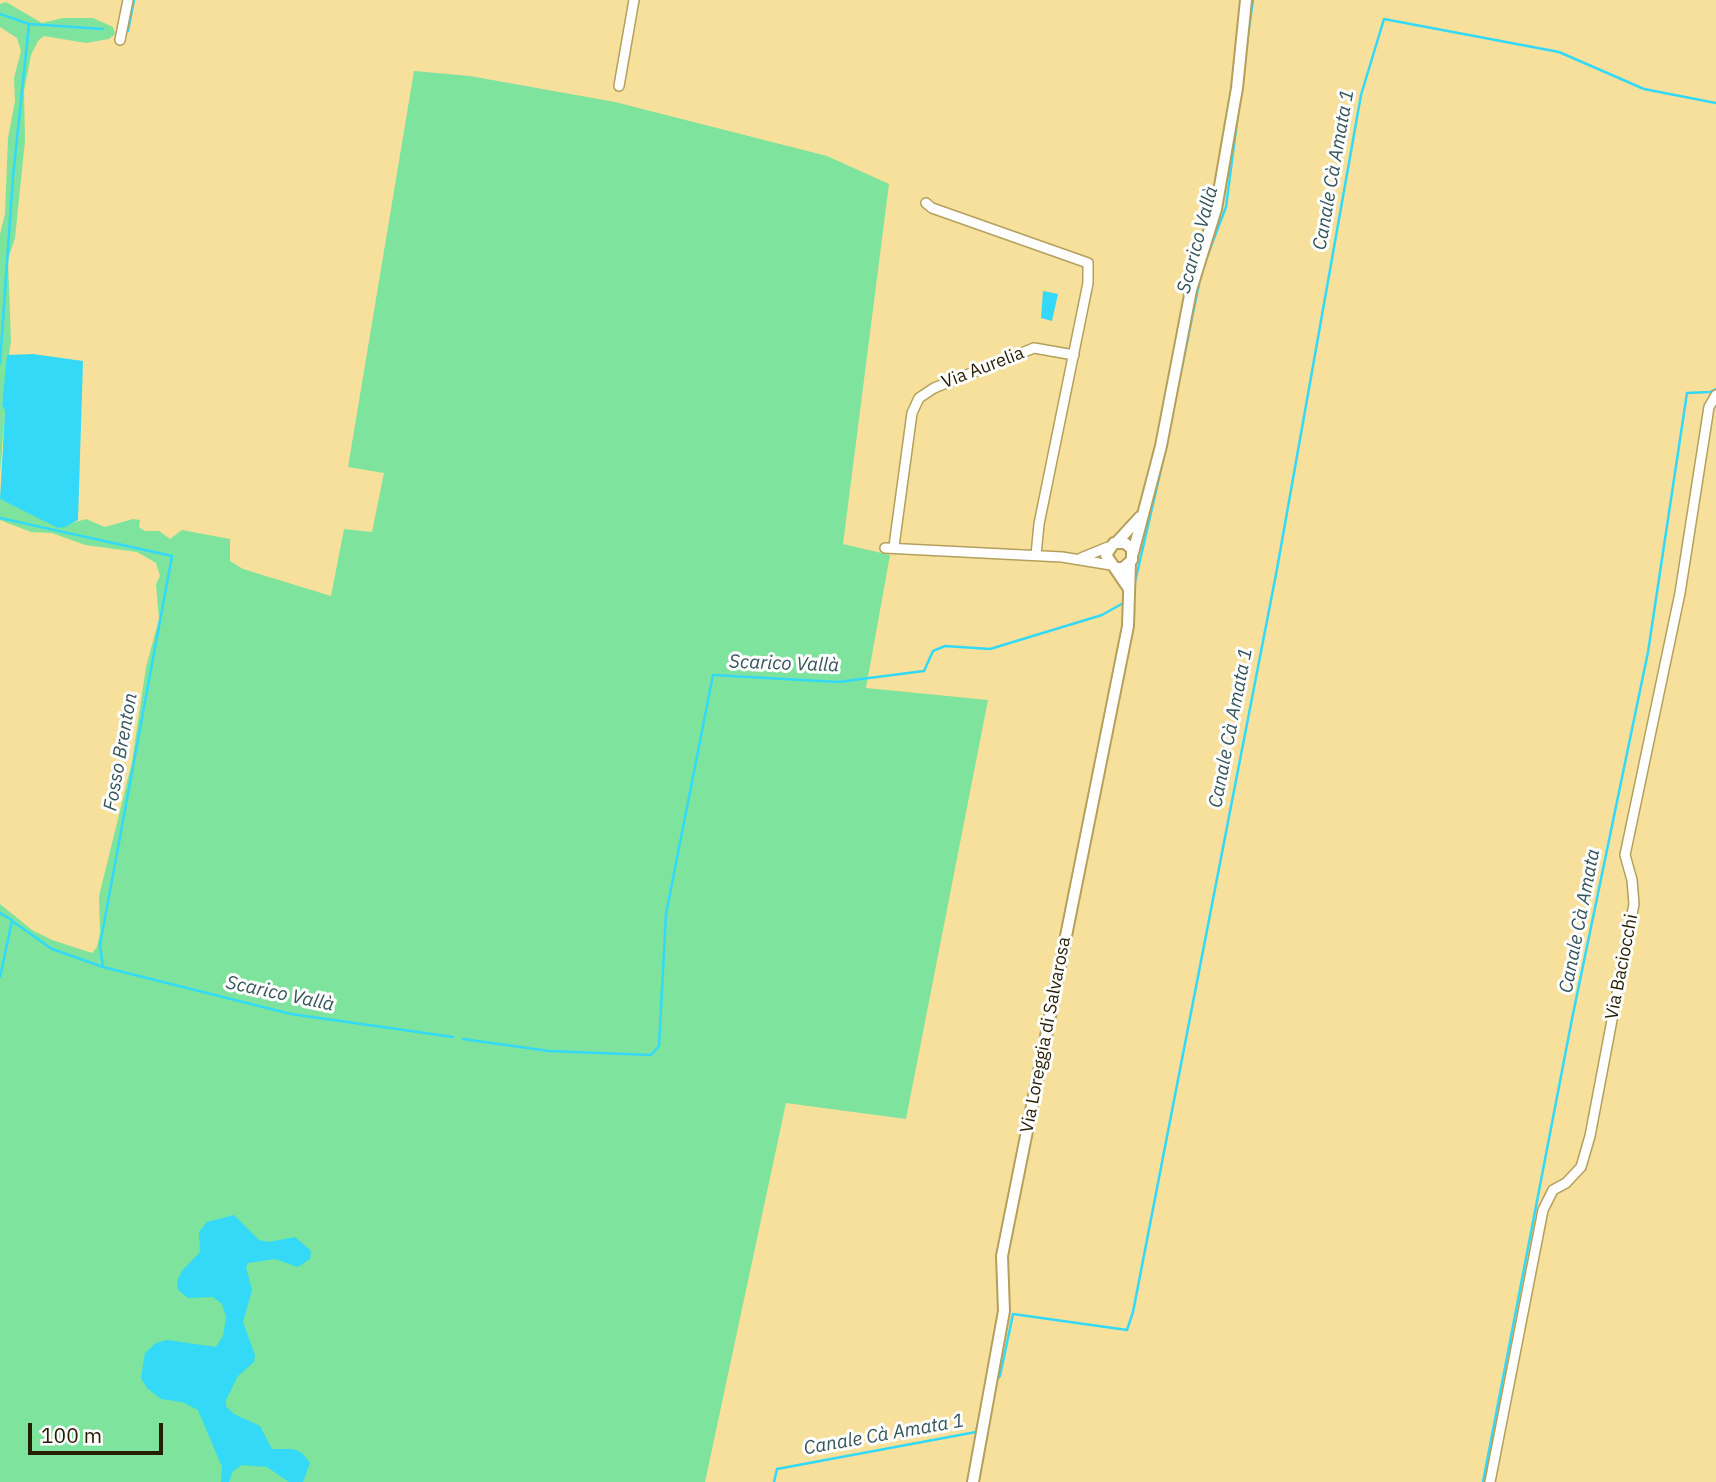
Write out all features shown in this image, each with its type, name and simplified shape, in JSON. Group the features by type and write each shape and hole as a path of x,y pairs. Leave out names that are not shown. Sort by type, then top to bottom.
{"street":[{"path":"120,40 128,0"},
{"path":"619,86 634,0"},
{"name":"Via Loreggia di Salvarosa","path":"973,1482 1004,1311 1002,1256 1125,637 1132,558 1161,446 1191,290 1216,209 1237,88 1246,0"},
{"path":"926,203 932,208 1087,261 1088,280 1036,555 1079,558 1124,568 1132,558 1129,545 1113,545 1079,558"},
{"name":"Via Aurelia","path":"1036,555 889,547 912,413 919,398 934,387 1034,348 1074,355"},
{"name":"Via Baciocchi","path":"1490,1482 1543,1210 1553,1190 1577,1174 1590,1136 1634,904 1633,880 1625,855 1681,593 1709,407 1716,395"},
{"name":"Via Loreggia di Salvarosa","path":"1113,545 1142,514"},
{"path":"1113,545 1106,555 1128,595"}],"green space":[{"path":"6,2 42,23 63,18 93,18 113,27 115,34 109,39 86,43 44,36 38,41 31,55 24,91 25,141 15,238 8,259 11,341 2,405 5,411 0,474 0,234 5,214 8,138 15,101 14,78 21,51 17,38 0,27 0,4"},
{"path":"414,71 470,76 615,102 827,156 889,184 843,544 890,555 866,688 988,700 906,1119 786,1103 705,1482 0,1482 0,904 32,930 52,940 92,953 97,947 100,933 99,896 132,762 146,667 159,619 156,584 160,576 156,563 137,552 85,545 52,533 31,532 0,520 0,499 58,527 86,519 105,527 133,519 140,520 139,527 145,531 159,531 170,539 182,530 230,539 230,561 243,569 331,596 344,529 372,532 384,473 348,467"}],"water":[{"path":"1043,291 1058,294 1052,321 1041,318"},
{"path":"33,354 83,361 78,520 65,527 58,528 0,499 5,411 2,405 7,355"},
{"path":"234,1215 259,1240 269,1242 295,1237 311,1251 310,1259 298,1267 275,1259 248,1263 246,1267 252,1290 243,1322 255,1355 254,1362 238,1376 226,1400 226,1406 234,1414 260,1426 272,1449 293,1449 302,1453 310,1463 303,1482 289,1482 267,1467 242,1465 233,1471 229,1482 221,1482 222,1467 198,1410 182,1402 161,1399 147,1388 141,1378 145,1353 156,1343 167,1340 216,1347 223,1336 226,1317 222,1304 213,1297 188,1298 178,1290 177,1281 182,1271 200,1252 199,1232 207,1222"}],"waterway":[{"name":"Fosso Brenton","path":"128,31 134,0"},
{"name":"Scarico Vallà","path":"1246,49 1253,0"},
{"path":"0,14 29,24"},
{"name":"Canale Cà Amata 1","path":"996,1380 1000,1376 1013,1314 1127,1330 1133,1312 1277,569 1361,95 1384,19 1559,52 1644,89 1716,103"},
{"name":"Fosso Brenton","path":"0,363 13,177 29,24 103,29"},
{"name":"Scarico Vallà","path":"1203,267 1226,207 1238,114"},
{"name":"Scarico Vallà","path":"1170,425 1201,274"},
{"name":"Canale Cà Amata","path":"1483,1482 1572,1019 1648,652 1687,393 1710,392 1716,389"},
{"name":"Scarico Vallà","path":"1132,595 1165,452"},
{"name":"Fosso Brenton","path":"0,518 172,556 100,945 103,967 52,949 12,921 0,977"},
{"name":"Scarico Vallà","path":"463,1039 549,1051 651,1055 659,1046 666,914 713,675 838,682 924,671 933,651 945,646 990,649 1102,615 1125,602"},
{"path":"0,913 12,920"},
{"name":"Scarico Vallà","path":"103,967 291,1014 453,1037"},
{"name":"Canale Cà Amata 1","path":"774,1482 777,1469 976,1432 986,1389"}]}
